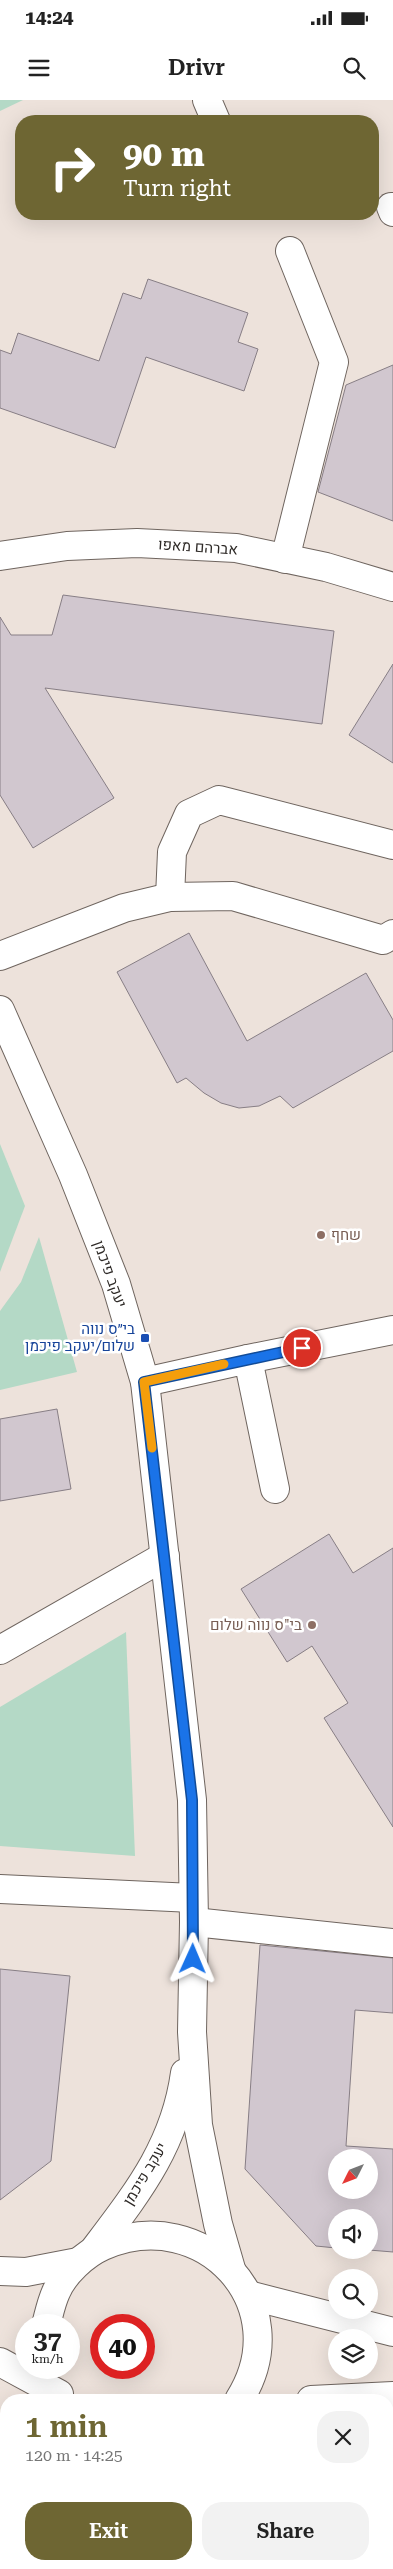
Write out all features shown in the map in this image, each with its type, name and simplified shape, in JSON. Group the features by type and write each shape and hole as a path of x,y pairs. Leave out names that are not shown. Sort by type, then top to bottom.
{"street":[{"path":"207,100 213,115"},
{"path":"285,559 334,362 290,251"},
{"name":"אברהם מאפו","path":"0,556 67,546 137,543 236,548 326,567 393,586"},
{"path":"170,897 172,852 189,814 219,800 393,845"},
{"path":"0,956 124,908 170,897 233,896 383,940 393,934"},
{"name":"יעקב פיכמן","path":"0,1010 73,1175 116,1284 144,1382 192,1800 194,1910 192,2032 198,2125 216,2216 231,2269"},
{"path":"144,1382 393,1330"},
{"path":"248,1359 275,1489"},
{"path":"0,1650 165,1556"},
{"path":"0,1889 194,1910 393,1943"},
{"name":"יעקב פיכמן","path":"49,2314 56,2291 136,2193 161,2154 181,2102 192,2032"},
{"path":"0,2271 26,2272 86,2256 121,2238 151,2234 180,2238 208,2250 231,2269 248,2296 257,2325 257,2356 249,2385 243,2394"},
{"path":"248,2296 393,2332"},
{"path":"0,2362 56,2394"},
{"path":"54,2379 60,2394"}],"green space":[{"path":"0,100 23,100 0,111"},
{"path":"0,1144 25,1206 0,1272"},
{"path":"39,1237 77,1372 0,1390 0,1311 21,1282"},
{"path":"126,1632 135,1856 0,1846 0,1707"}],"building":[{"path":"148,279 248,313 238,342 258,349 244,391 146,357 115,448 0,408 0,350 11,354 18,333 99,361 123,293 141,299"},
{"path":"393,365 393,521 318,492 346,385"},
{"path":"63,595 334,631 322,724 45,688 114,798 33,848 0,795 0,617 11,635 52,635"},
{"path":"393,664 393,763 349,735"},
{"path":"189,933 247,1041 366,973 393,1020 393,1051 293,1108 280,1096 259,1106 239,1108 221,1103 204,1093 186,1078 177,1083 117,972"},
{"path":"57,1409 71,1489 0,1501 0,1419"},
{"path":"329,1534 353,1573 393,1548 393,1827 324,1718 348,1703 312,1646 287,1662 241,1589"},
{"path":"260,1945 393,1958 393,2013 355,2010 346,2146 393,2149 393,2252 378,2251 378,2209 328,2209 328,2247 316,2246 245,2169"},
{"path":"0,1969 70,1976 51,2161 0,2200"}],"slow traffic":[{"path":"152,1448 144,1382 224,1364"}],"place":[{"name":"שחף","path":"321,1235"},
{"name":"בי״ס נווה שלום/יעקב פיכמן","path":"145,1338"},
{"name":"בי\"ס נווה שלום","path":"312,1625"}],"route":[{"path":"193,1959 192,1800 144,1382 302,1348"}]}
